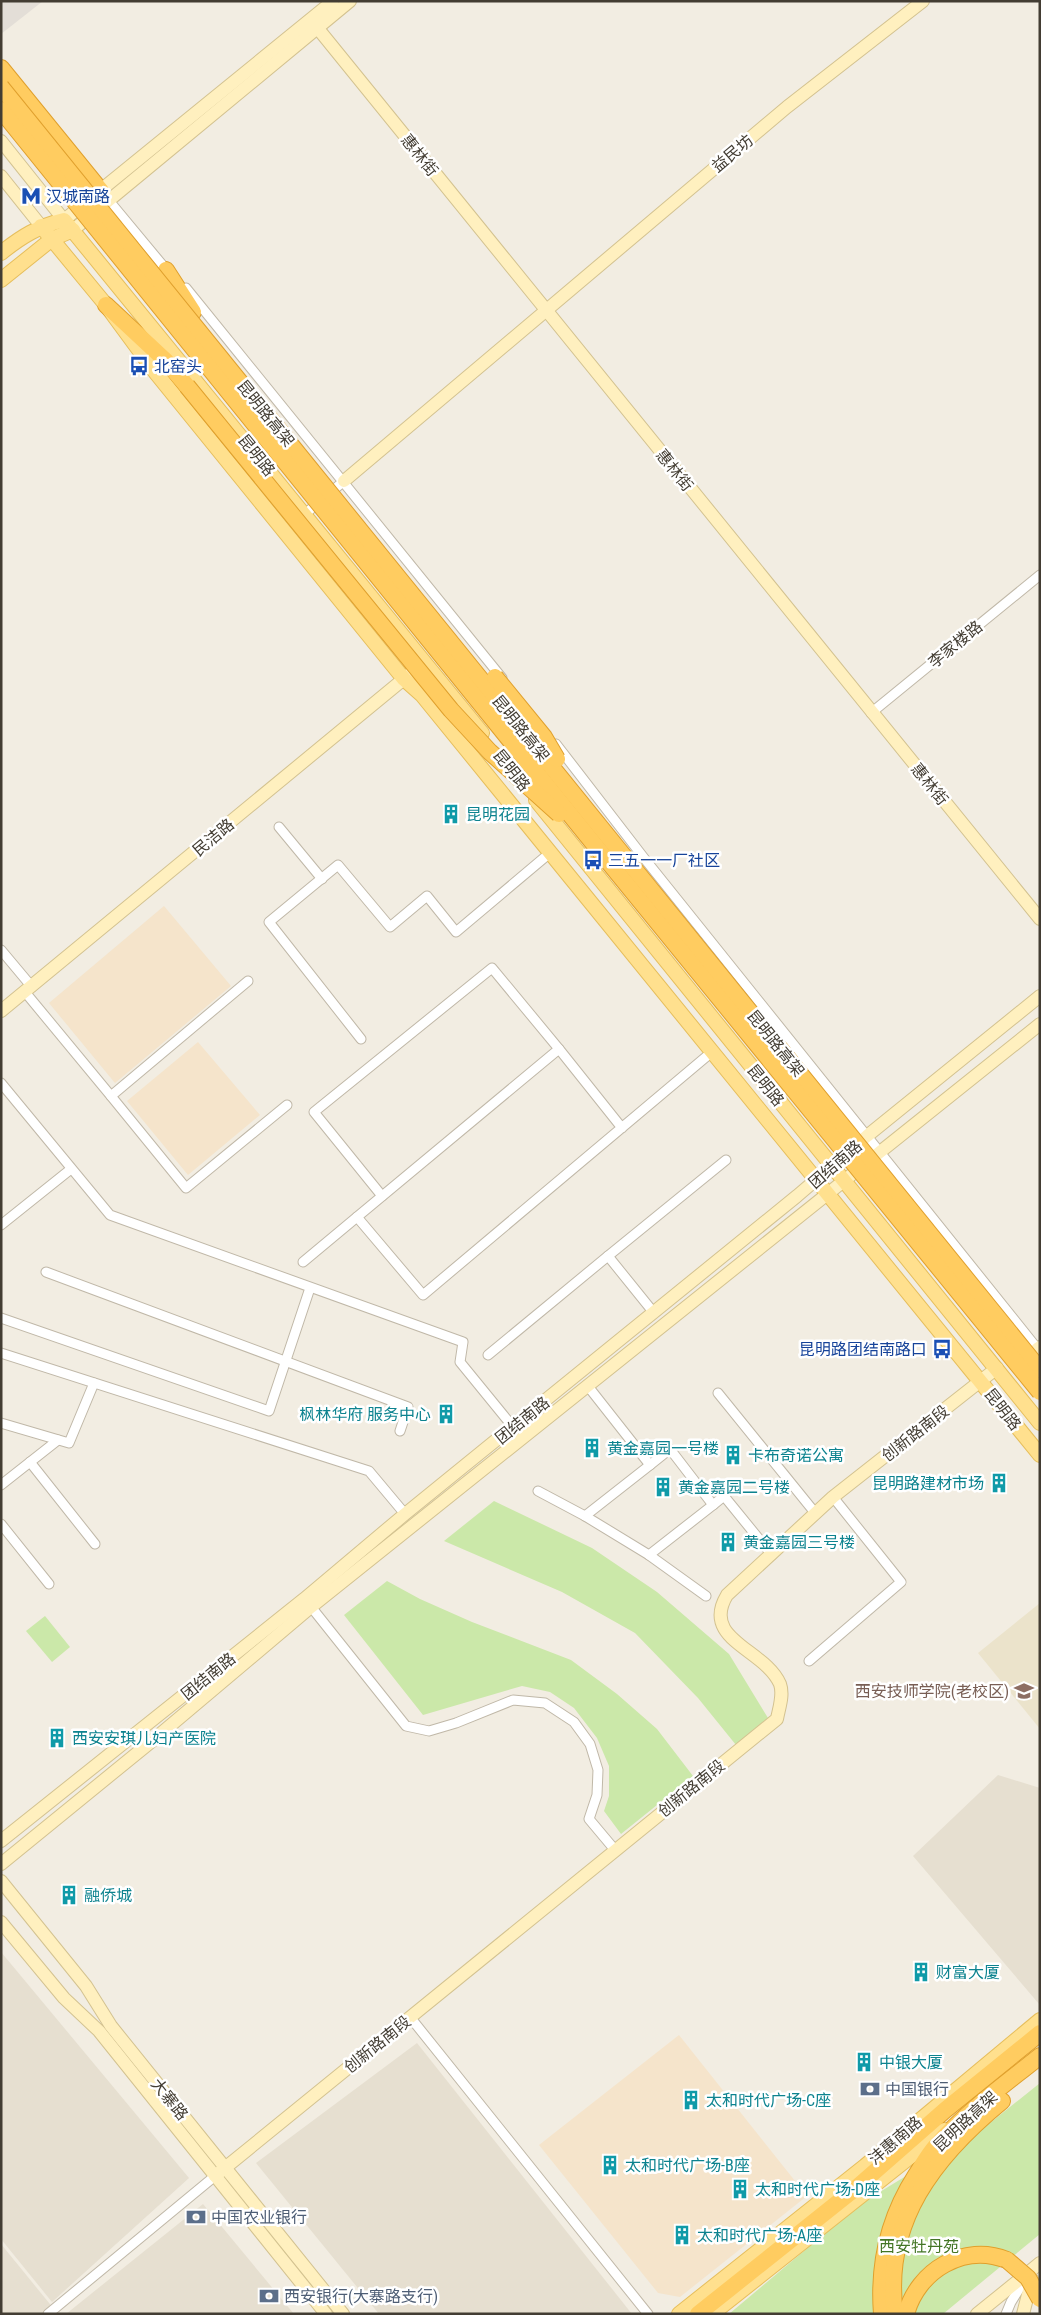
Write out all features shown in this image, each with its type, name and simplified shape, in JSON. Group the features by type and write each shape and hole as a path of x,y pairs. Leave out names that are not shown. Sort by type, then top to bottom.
{"highway":[{"path":"1,68 105,196"},
{"name":"昆明路高架","path":"1,86 586,808 1034,1374 1040,1394"},
{"name":"昆明路高架","path":"1,110 598,849 1034,1374"},
{"path":"166,270 193,312 544,737 586,808"},
{"path":"106,305 165,360 451,710 490,752 598,849"},
{"path":"698,2314 856,2188 952,2104 1040,2033"},
{"path":"978,2103 1040,2055"},
{"name":"昆明路高架","path":"882,2314 882,2263 892,2225 904,2192 934,2148 977,2106 1040,2055"},
{"name":"昆明路高架","path":"895,2314 893,2283 898,2245 910,2209 921,2188 941,2159 959,2139 1040,2069"},
{"path":"906,2314 911,2299 919,2286 935,2270 953,2260 975,2254 998,2257 1016,2266 1028,2278 1040,2299"}],"main road":[{"path":"314,24 333,1"},
{"path":"1,280 314,24 350,1"},
{"name":"益民坊","path":"344,482 787,107 923,1"},
{"name":"惠林街","path":"314,24 1040,919"},
{"name":"昆明路","path":"1,141 1040,1423"},
{"name":"昆明路","path":"1,176 106,305 156,373 404,679 422,695 1040,1455"},
{"path":"1,253 15,241 41,226 69,225"},
{"name":"民洁路","path":"1,1011 424,662"},
{"name":"团结南路","path":"1,1864 152,1741 405,1514 514,1428 817,1180 867,1136 1040,996"},
{"name":"团结南路","path":"1,1841 587,1385 881,1153 1040,1024"},
{"name":"创新路南段","path":"215,2176 777,1718 781,1700 780,1686 771,1671 723,1629 719,1617 720,1606 727,1595 833,1497 997,1368"},
{"name":"大寨路","path":"1,1881 86,1986 111,2026 343,2314"},
{"name":"大寨路","path":"1,1922 64,1998 99,2031 326,2314"},
{"name":"沣惠南路","path":"679,2314 865,2166 1040,2020"},
{"path":"712,2314 978,2103"},
{"path":"977,2314 1040,2263"},
{"path":"1023,2314 1031,2283 1040,2263"}],"street":[{"path":"105,196 166,270 187,290 344,482 601,800 652,869 1039,1350 997,1368"},
{"path":"305,514 344,482"},
{"name":"李家楼路","path":"871,713 1040,576"},
{"path":"279,827 322,879"},
{"path":"360,1039 269,922 338,865 390,927 427,896 456,932 550,852"},
{"path":"1,950 28,989 111,1096 186,1188 287,1105"},
{"path":"382,1196 314,1112 492,968 622,1128"},
{"path":"111,1096 248,981"},
{"path":"303,1262 559,1049"},
{"path":"357,1217 423,1295 713,1052"},
{"path":"1,1083 110,1215 463,1342 460,1362 514,1428"},
{"path":"488,1355 726,1160"},
{"path":"1,1225 71,1169"},
{"path":"608,1256 654,1313"},
{"path":"46,1272 408,1407 400,1431"},
{"path":"1,1318 269,1412 310,1288"},
{"path":"1,1353 370,1471 405,1514"},
{"path":"1,1422 68,1443 94,1383"},
{"path":"587,1385 650,1464"},
{"path":"718,1393 816,1514"},
{"path":"1,1485 58,1440"},
{"path":"585,1516 670,1449 713,1505"},
{"path":"30,1462 95,1544"},
{"path":"538,1491 585,1516 649,1555 706,1596"},
{"path":"649,1555 724,1496 772,1555"},
{"path":"809,1661 901,1582 833,1497"},
{"path":"1,1524 49,1584"},
{"path":"308,1603 406,1726 429,1731 456,1723 513,1700 546,1703 574,1722 590,1744 598,1770 597,1795 589,1819 615,1850"},
{"path":"410,2017 648,2314"},
{"path":"48,2314 215,2176"},
{"path":"1006,2314 1024,2281 1040,2263"}],"shaded area":[{"path":"1,1 43,1 1,34"},
{"path":"164,906 231,986 115,1083 49,1003"},
{"path":"198,1042 260,1115 188,1175 127,1101"},
{"name":"西安技师学院(老校区)","path":"1040,1603 1040,1729 978,1653"},
{"path":"998,1775 1040,1788 1039,2004 913,1856"},
{"path":"1,1952 189,2178 52,2302 1,2239"},
{"path":"679,2035 807,2196 680,2297 658,2293 539,2145"},
{"path":"417,2043 632,2314 379,2314 256,2163"},
{"path":"203,2204 294,2314 66,2314"},
{"path":"1,2244 58,2314 1,2314"}],"green space":[{"path":"494,1501 592,1548 657,1592 729,1654 768,1718 736,1745 698,1698 635,1633 562,1592 444,1541"},
{"path":"387,1581 420,1599 472,1622 571,1660 617,1694 657,1729 693,1776 621,1834 604,1811 609,1796 609,1766 597,1738 574,1708 550,1692 522,1686 423,1715 344,1615"},
{"path":"45,1616 70,1647 52,1662 26,1631"},
{"name":"西安牡丹苑","path":"1040,2083 1040,2234 943,2314 729,2314 860,2204 980,2131"}],"place":[{"name":"汉城南路","path":"31,196"},
{"name":"北窑头","path":"139,366"},
{"name":"昆明花园","path":"451,814"},
{"name":"三五一一厂社区","path":"593,860"},
{"name":"昆明路团结南路口","path":"942,1349"},
{"name":"枫林华府 服务中心","path":"446,1414"},
{"name":"黄金嘉园一号楼","path":"592,1448"},
{"name":"卡布奇诺公寓","path":"733,1455"},
{"name":"昆明路建材市场","path":"999,1483"},
{"name":"黄金嘉园二号楼","path":"663,1487"},
{"name":"黄金嘉园三号楼","path":"728,1542"},
{"name":"西安技师学院(老校区)","path":"1024,1691"},
{"name":"西安安琪儿妇产医院","path":"57,1738"},
{"name":"融侨城","path":"69,1895"},
{"name":"财富大厦","path":"921,1972"},
{"name":"中银大厦","path":"864,2062"},
{"name":"中国银行","path":"870,2089"},
{"name":"太和时代广场-C座","path":"691,2100"},
{"name":"太和时代广场-B座","path":"610,2165"},
{"name":"太和时代广场-D座","path":"740,2189"},
{"name":"中国农业银行","path":"196,2217"},
{"name":"太和时代广场-A座","path":"682,2235"},
{"name":"西安银行(大寨路支行)","path":"269,2296"}]}
